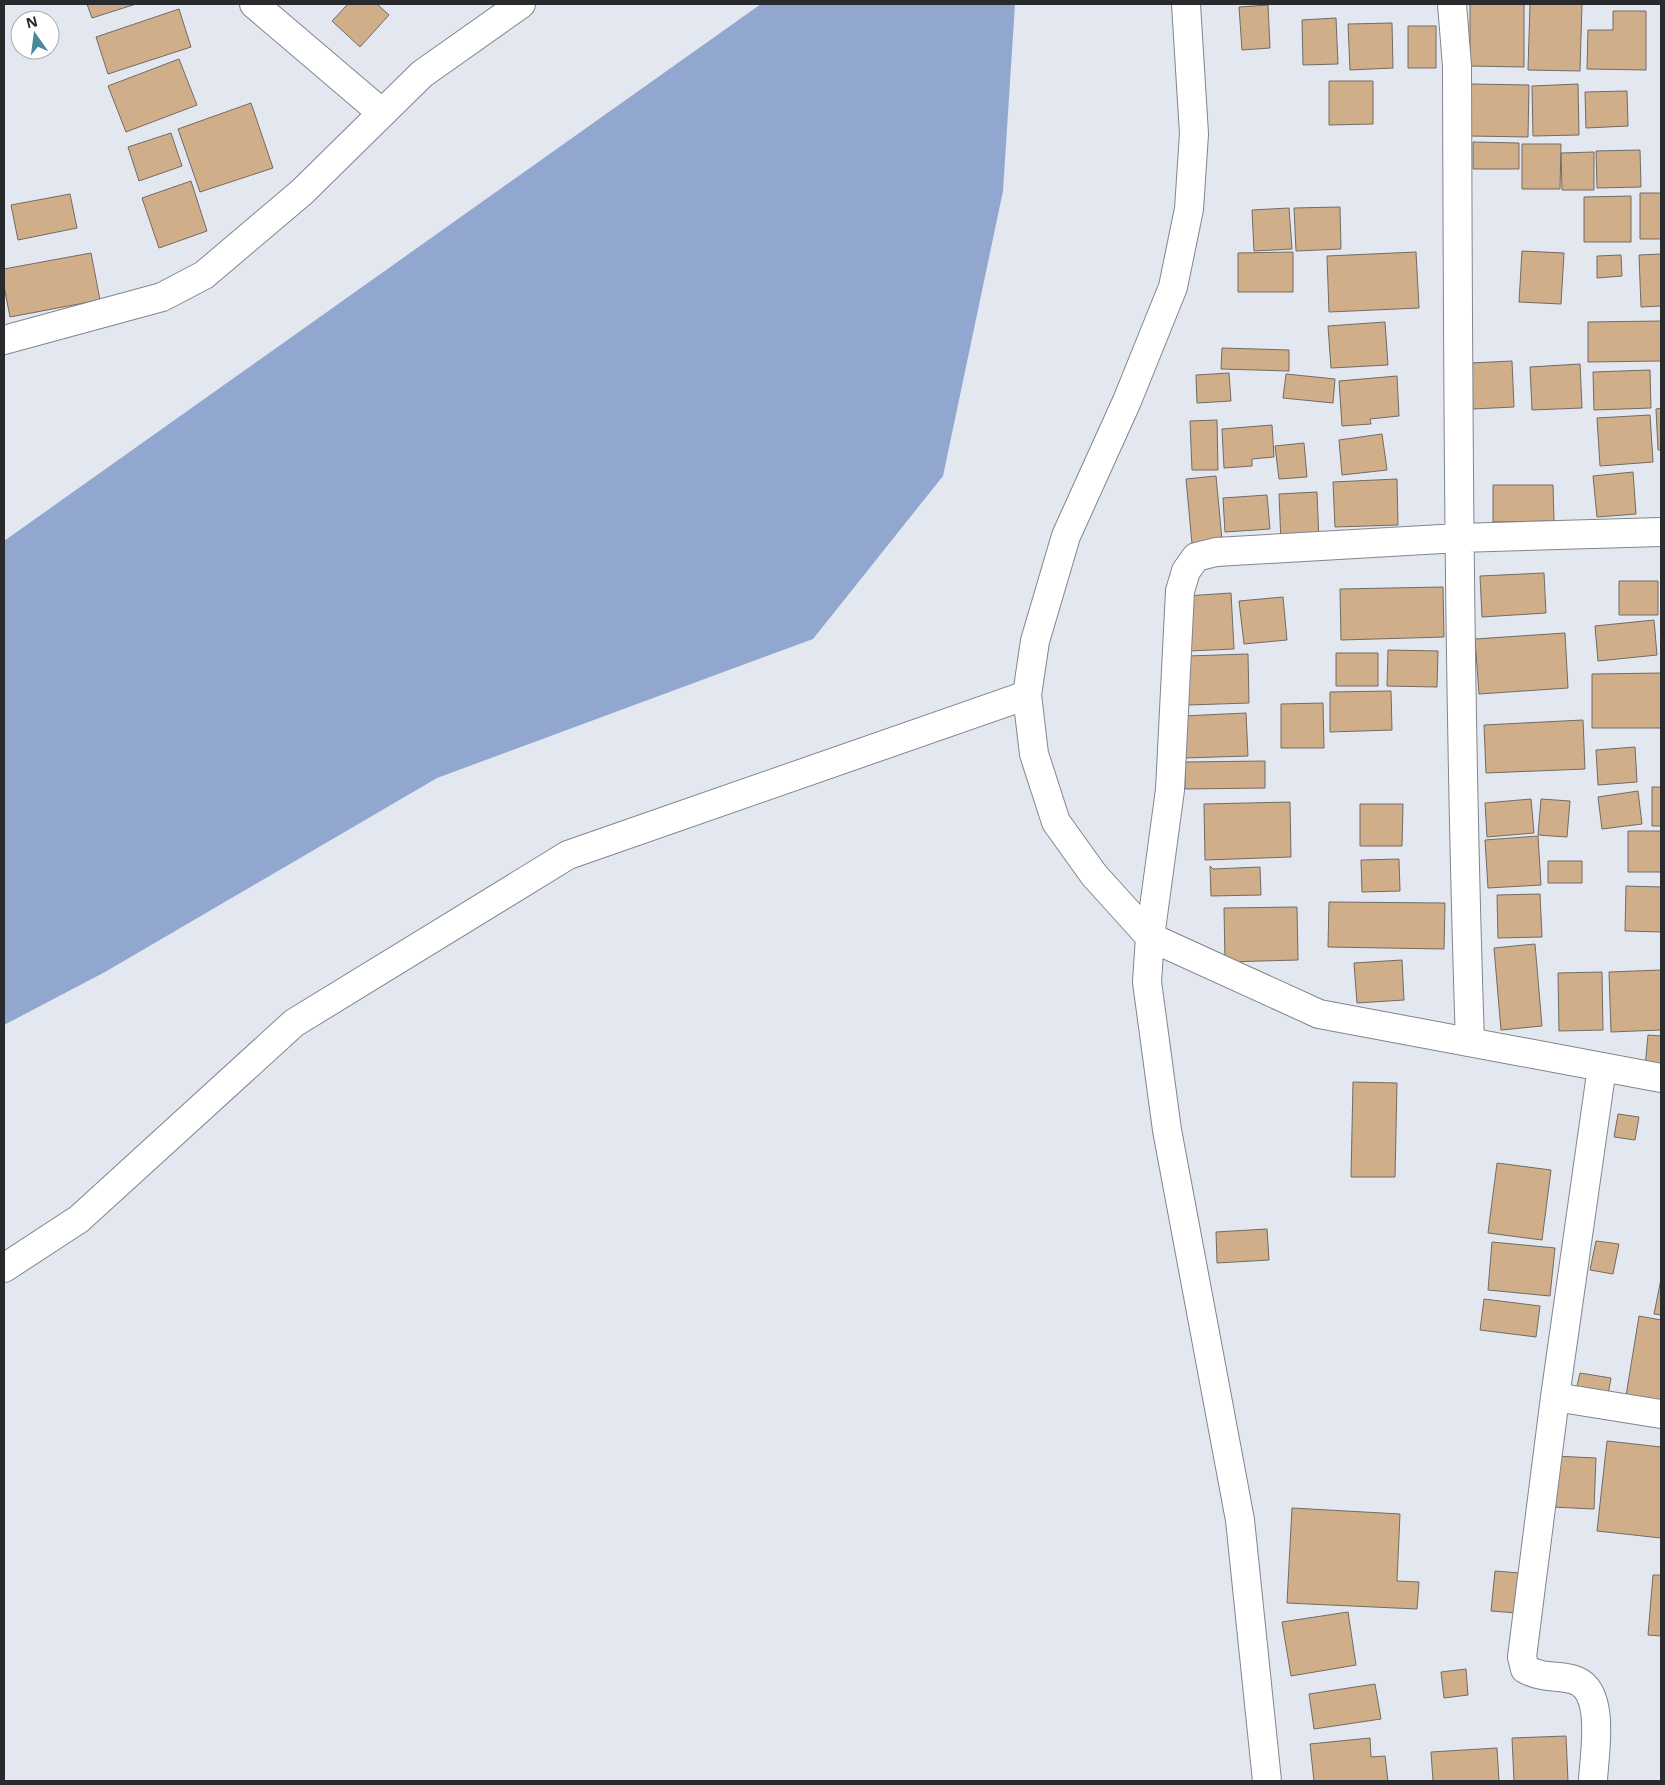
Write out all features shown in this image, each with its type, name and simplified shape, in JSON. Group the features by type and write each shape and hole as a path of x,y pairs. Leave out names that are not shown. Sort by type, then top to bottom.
{"street":[{"path":"254,4 382,112"},
{"path":"4,340 162,297 204,275 302,192 422,74 521,4"},
{"path":"1186,4 1194,134 1189,209 1173,287 1127,401 1066,536 1035,641 1027,695 1034,754 1056,822 1094,875 1150,937 1319,1014 1661,1078"},
{"path":"1452,4 1457,66 1459,538 1464,851 1470,1042"},
{"path":"1267,1781 1240,1520 1167,1130 1147,982 1150,937 1170,790 1180,591 1186,571 1196,557 1216,552 1459,538 1661,532"},
{"path":"4,1268 79,1219 294,1023 568,856 1027,695"},
{"path":"1593,1781 1596,1710 1593,1698 1576,1681 1536,1675 1525,1669 1522,1658 1555,1397 1602,1068"},
{"path":"1555,1397 1661,1414"}],"water":[{"path":"761,4 1015,4 1003,191 943,476 813,639 437,778 105,972 4,1025 4,541"}],"building":[{"path":"87,4 136,4 92,18"},
{"path":"348,4 377,4 389,15 360,47 332,21"},
{"path":"1470,4 1524,4 1524,67 1470,66"},
{"path":"1530,4 1582,4 1580,71 1528,70"},
{"path":"1268,5 1270,48 1242,50 1239,7"},
{"path":"179,9 191,47 108,74 96,37"},
{"path":"1613,11 1646,11 1646,70 1587,69 1588,30 1613,30"},
{"path":"1336,18 1338,64 1303,65 1302,20"},
{"path":"1392,23 1393,68 1350,70 1348,24"},
{"path":"1408,26 1436,26 1436,68 1408,68"},
{"path":"179,59 197,105 126,132 108,86"},
{"path":"1329,81 1373,81 1373,124 1329,125"},
{"path":"1471,84 1529,85 1528,137 1470,136"},
{"path":"1578,84 1579,135 1533,136 1532,86"},
{"path":"1627,91 1628,126 1586,128 1585,92"},
{"path":"251,103 273,168 200,192 178,129"},
{"path":"171,133 182,166 139,181 128,147"},
{"path":"1473,142 1519,143 1519,169 1473,169"},
{"path":"1522,144 1561,144 1560,189 1522,189"},
{"path":"1640,150 1641,187 1597,188 1596,151"},
{"path":"1594,152 1594,190 1562,190 1561,153"},
{"path":"191,181 207,231 159,248 142,198"},
{"path":"1640,193 1661,193 1661,239 1640,239"},
{"path":"70,194 77,228 18,240 11,205"},
{"path":"1631,196 1631,242 1584,242 1584,197"},
{"path":"1340,207 1341,249 1296,251 1294,208"},
{"path":"1289,208 1292,249 1254,251 1252,210"},
{"path":"1522,251 1564,253 1561,304 1519,302"},
{"path":"1293,252 1293,292 1238,292 1238,253"},
{"path":"1416,252 1419,308 1329,312 1327,256"},
{"path":"91,253 100,300 10,317 4,286 4,269"},
{"path":"1661,254 1661,306 1641,307 1639,255"},
{"path":"1621,255 1622,276 1597,278 1597,256"},
{"path":"1661,321 1661,361 1588,362 1588,322"},
{"path":"1385,322 1388,365 1331,368 1328,326"},
{"path":"1222,348 1289,350 1289,371 1221,369"},
{"path":"1512,361 1514,407 1473,409 1471,363"},
{"path":"1580,364 1582,408 1532,410 1530,367"},
{"path":"1650,370 1651,408 1594,410 1593,372"},
{"path":"1229,373 1231,401 1197,403 1196,375"},
{"path":"1286,374 1335,379 1333,403 1283,398"},
{"path":"1397,376 1399,416 1370,419 1371,424 1342,426 1339,381"},
{"path":"1661,408 1661,450 1658,450 1656,409"},
{"path":"1650,415 1653,462 1600,466 1597,418"},
{"path":"1217,420 1218,470 1192,470 1190,421"},
{"path":"1272,425 1274,457 1252,459 1252,466 1224,468 1222,429"},
{"path":"1382,434 1387,470 1342,475 1339,440"},
{"path":"1304,443 1307,477 1279,479 1275,446"},
{"path":"1633,472 1636,514 1597,517 1593,476"},
{"path":"1216,476 1222,540 1192,544 1186,479"},
{"path":"1397,479 1398,525 1335,527 1333,482"},
{"path":"1493,485 1553,485 1554,521 1493,522"},
{"path":"1317,492 1319,541 1281,543 1279,494"},
{"path":"1267,495 1270,529 1225,532 1223,498"},
{"path":"1544,573 1546,613 1482,617 1480,576"},
{"path":"1619,581 1658,581 1658,615 1619,615"},
{"path":"1443,587 1444,637 1341,640 1340,589"},
{"path":"1231,593 1234,649 1188,651 1186,596"},
{"path":"1283,597 1287,640 1244,644 1239,601"},
{"path":"1654,620 1657,655 1598,661 1595,626"},
{"path":"1565,633 1568,688 1479,694 1475,639"},
{"path":"1388,650 1438,651 1437,687 1387,686"},
{"path":"1336,653 1378,653 1378,686 1336,686"},
{"path":"1248,654 1249,703 1188,705 1187,656"},
{"path":"1661,673 1661,728 1592,728 1592,674"},
{"path":"1391,691 1392,730 1330,732 1330,692"},
{"path":"1323,703 1324,748 1281,748 1281,704"},
{"path":"1246,713 1248,756 1185,758 1183,716"},
{"path":"1583,720 1585,769 1486,773 1484,725"},
{"path":"1635,747 1637,782 1598,785 1596,750"},
{"path":"1265,761 1265,788 1185,789 1185,762"},
{"path":"1652,787 1661,787 1661,826 1652,826"},
{"path":"1638,791 1642,824 1602,829 1598,797"},
{"path":"1531,799 1534,833 1487,837 1485,803"},
{"path":"1541,799 1570,801 1567,837 1538,835"},
{"path":"1290,802 1291,857 1205,860 1204,804"},
{"path":"1360,804 1403,804 1402,846 1360,846"},
{"path":"1628,831 1661,831 1661,872 1628,872"},
{"path":"1538,836 1541,885 1488,888 1485,840"},
{"path":"1399,859 1400,891 1362,892 1361,860"},
{"path":"1548,861 1582,861 1582,883 1548,883"},
{"path":"1210,866 1213,869 1260,867 1261,895 1211,896"},
{"path":"1626,886 1661,887 1661,932 1625,931"},
{"path":"1540,894 1542,937 1498,938 1497,895"},
{"path":"1329,902 1445,903 1444,949 1328,947"},
{"path":"1297,907 1298,960 1225,962 1224,908"},
{"path":"1535,944 1542,1026 1501,1030 1494,948"},
{"path":"1402,960 1404,1000 1357,1003 1354,963"},
{"path":"1661,970 1661,1030 1611,1032 1609,972"},
{"path":"1602,972 1603,1030 1559,1031 1558,973"},
{"path":"1648,1035 1661,1036 1661,1068 1645,1067"},
{"path":"1353,1082 1397,1083 1395,1177 1351,1177"},
{"path":"1618,1114 1639,1117 1635,1140 1614,1137"},
{"path":"1497,1163 1551,1170 1542,1240 1488,1233"},
{"path":"1267,1229 1269,1260 1217,1263 1216,1232"},
{"path":"1596,1241 1619,1244 1613,1274 1590,1270"},
{"path":"1492,1242 1555,1248 1550,1296 1488,1290"},
{"path":"1661,1279 1661,1315 1654,1314"},
{"path":"1484,1299 1540,1306 1536,1337 1480,1330"},
{"path":"1639,1316 1661,1320 1661,1408 1625,1402"},
{"path":"1580,1373 1611,1378 1607,1400 1575,1395"},
{"path":"1607,1441 1661,1447 1661,1538 1597,1531"},
{"path":"1554,1456 1596,1458 1594,1509 1552,1507"},
{"path":"1292,1508 1400,1514 1397,1581 1419,1582 1417,1609 1287,1603"},
{"path":"1495,1571 1520,1573 1517,1613 1491,1611"},
{"path":"1653,1575 1661,1575 1661,1636 1648,1635"},
{"path":"1348,1612 1356,1665 1291,1676 1282,1622"},
{"path":"1466,1669 1468,1695 1444,1698 1441,1672"},
{"path":"1375,1684 1381,1719 1314,1729 1309,1694"},
{"path":"1566,1736 1568,1781 1514,1781 1512,1738"},
{"path":"1370,1738 1371,1757 1385,1756 1388,1781 1314,1781 1310,1744"},
{"path":"1497,1748 1499,1781 1433,1781 1431,1752"}]}
